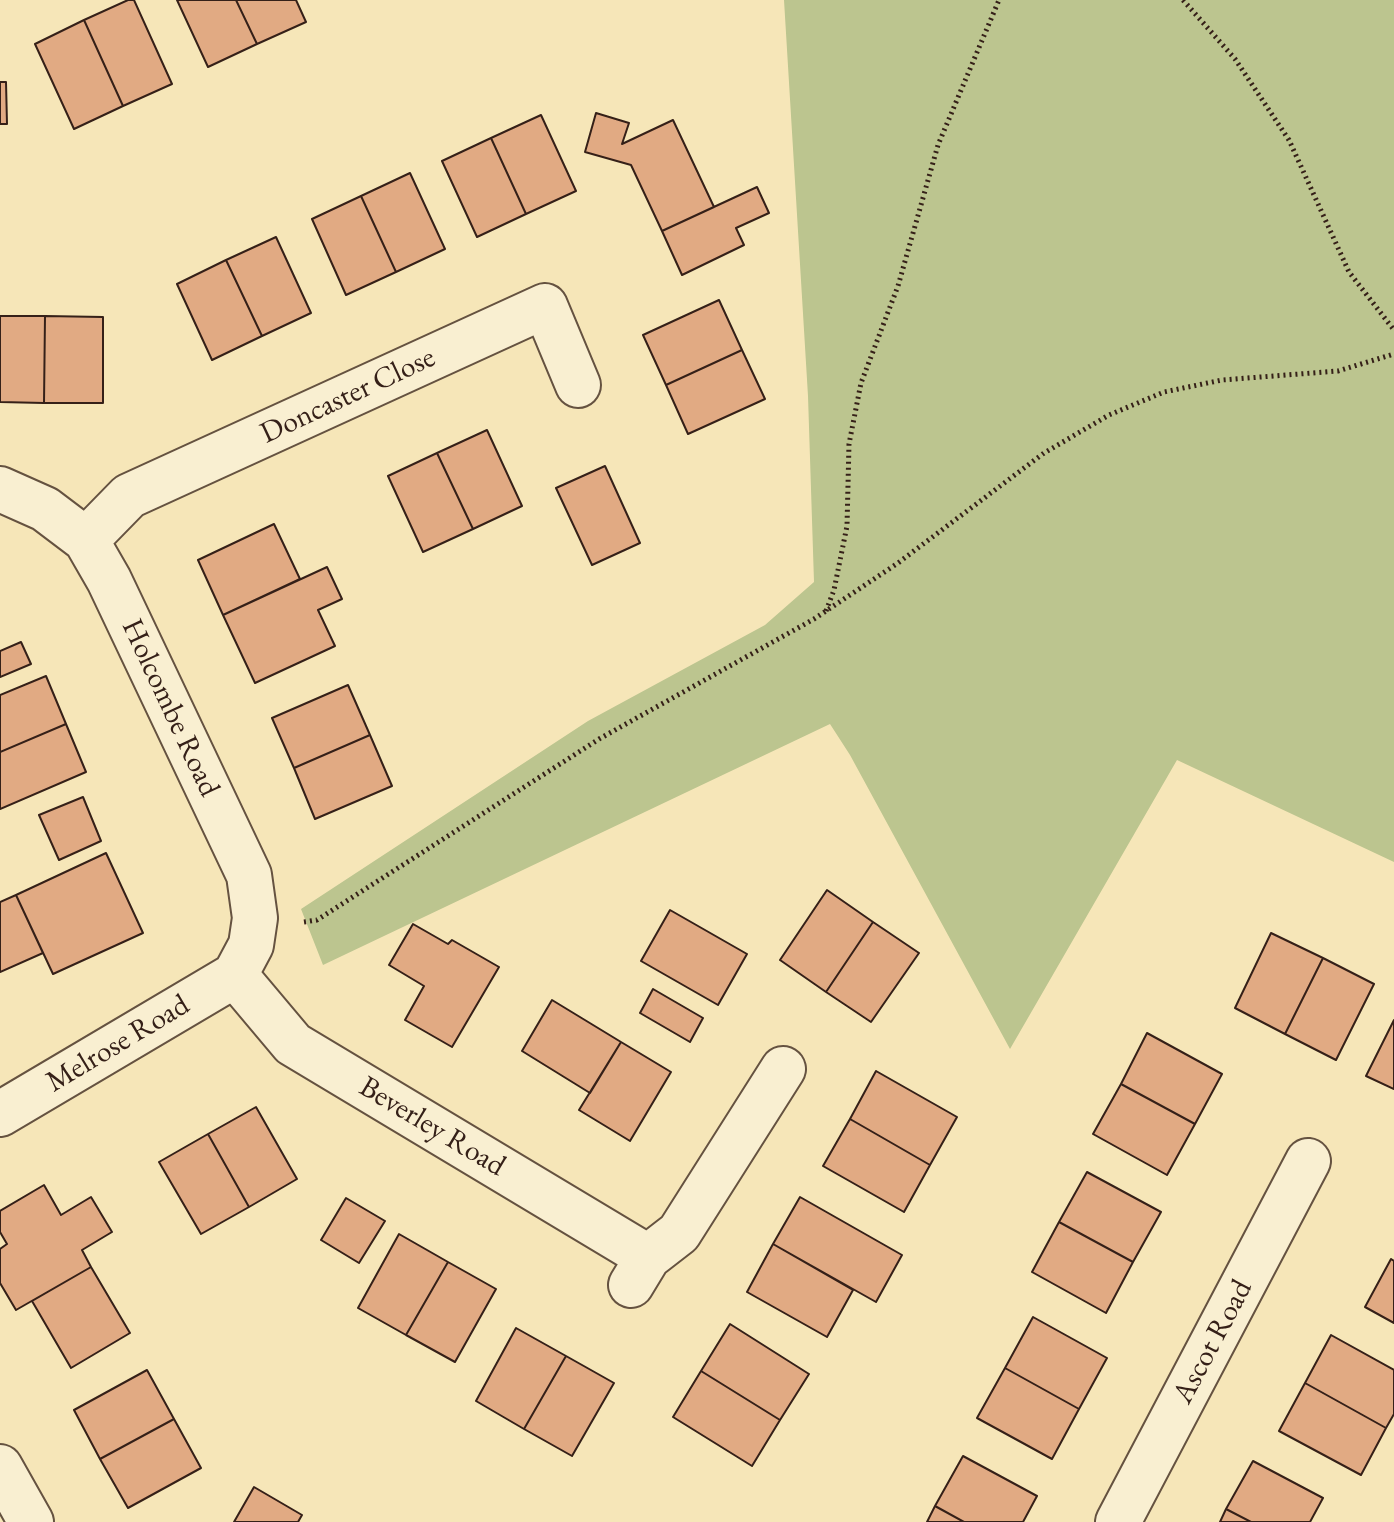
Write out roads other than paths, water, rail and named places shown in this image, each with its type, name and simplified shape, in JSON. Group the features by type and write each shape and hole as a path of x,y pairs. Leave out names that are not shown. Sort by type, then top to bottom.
{"street":[{"name":"Doncaster Close","path":"86,540 129,496 545,306 578,385"},
{"name":"Holcombe Road","path":"0,489 45,509 86,540 109,580 249,875 255,918 251,945 235,975"},
{"name":"Melrose Road","path":"0,1114 235,975"},
{"name":"Beverley Road","path":"235,975 293,1044 639,1271 679,1233 783,1069"},
{"name":"Ascot Road","path":"1118,1522 1308,1161"},
{"path":"0,1467 31,1522"}]}
